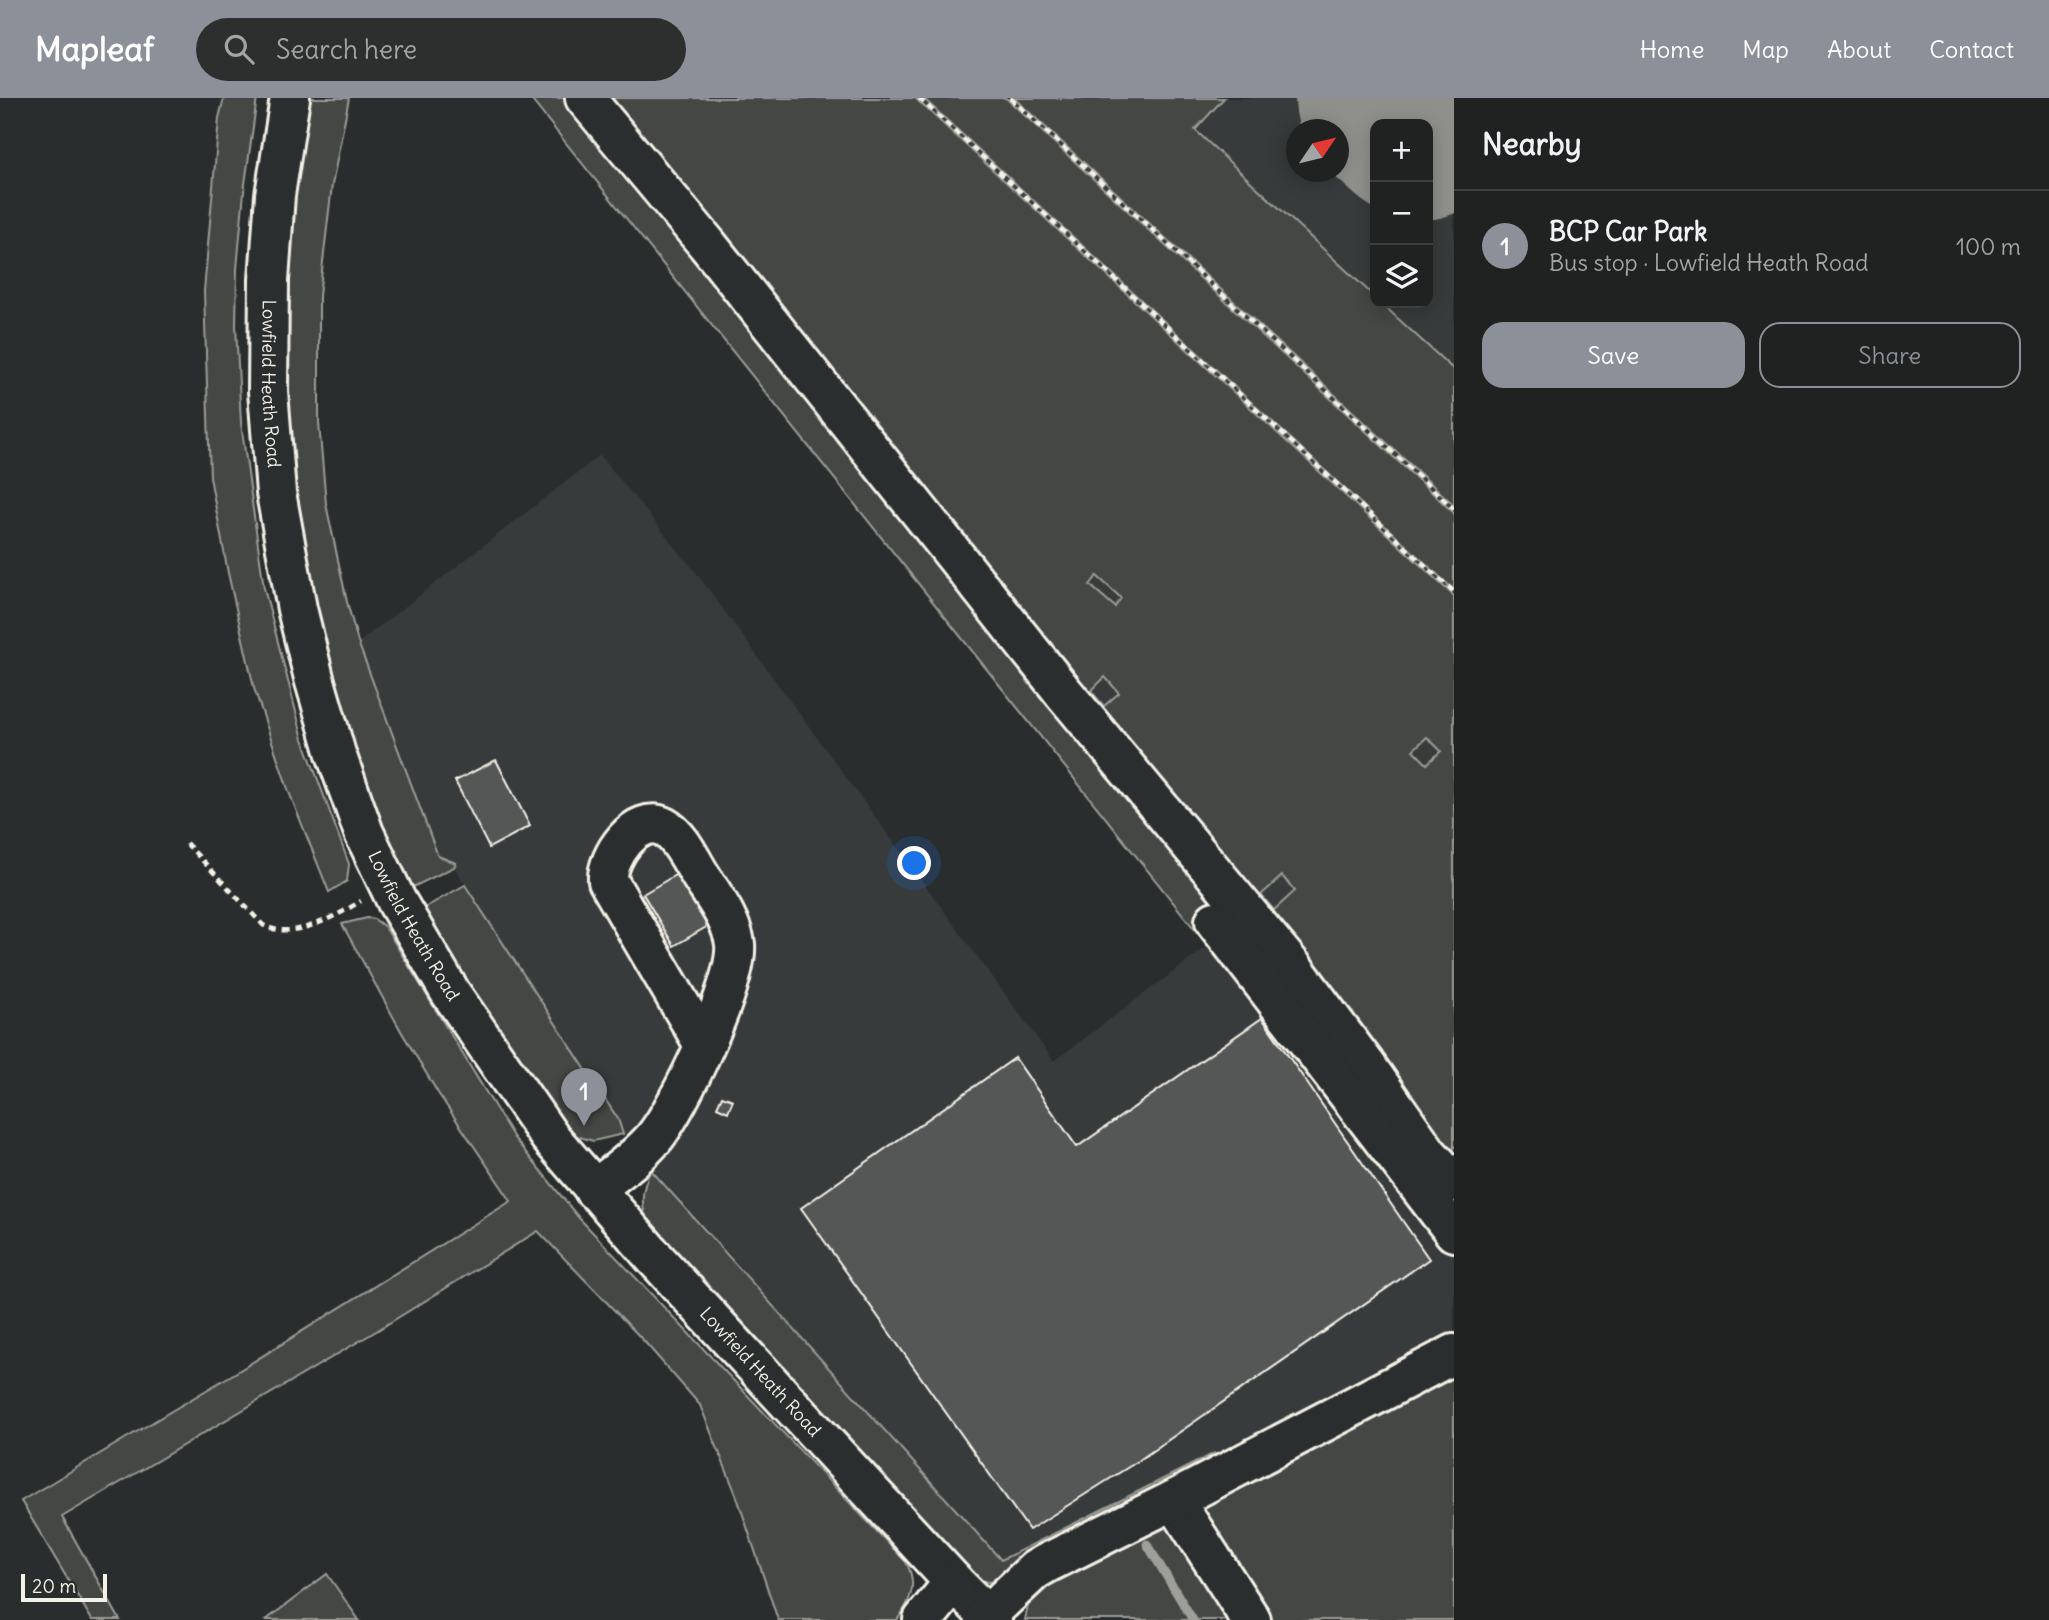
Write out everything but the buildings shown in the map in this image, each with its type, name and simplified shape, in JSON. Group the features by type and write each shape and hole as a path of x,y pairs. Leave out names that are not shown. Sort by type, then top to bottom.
{"street":[{"name":"Lowfield Heath Road","path":"290,98 275,195 269,279 268,391 276,493 297,609 336,754 364,833 388,884 450,992 549,1136 594,1190 954,1582 990,1617"},
{"path":"585,98 707,244 1064,694 1295,970 1429,1154 1454,1182"},
{"path":"594,1190 638,1155 654,1138 674,1106 704,1045 729,983 735,953 733,935 704,881 671,832 659,825 644,827 630,836 615,852 608,868 608,881 704,1045"},
{"path":"1216,921 1454,1232"},
{"path":"990,1617 1035,1570 1062,1554 1174,1500 1454,1354"},
{"path":"1174,1500 1251,1620"},
{"path":"923,1620 954,1582"}],"path":[{"path":"919,98 1454,592"},
{"path":"1010,98 1454,509"},
{"path":"186,843 263,925 272,930 290,932 338,915 388,884"}],"shaded area":[{"path":"224,98 257,98 244,191 237,269 236,326 241,423 264,588 303,739 349,864 347,881 329,892 289,792 254,688 210,477 204,291 219,118"},
{"path":"303,98 349,98 332,185 319,296 319,423 326,504 358,642 438,856 456,863 454,867 407,890 380,835 315,632 283,420 290,183"},
{"path":"530,98 576,98 1224,897 1194,919 1213,943 1208,946"},
{"path":"536,98 1454,98 1454,1333 1001,1560 627,1140 618,1119 454,867 434,858 354,646 600,455 695,571 1054,1061 1212,943"},
{"path":"595,98 915,98 1454,596 1454,1169","holes":["1097,576 1121,598 1115,607 1090,585","1105,677 1119,693 1104,706 1091,691","1427,737 1441,751 1427,764 1413,750","1282,876 1295,891 1274,910 1261,895"]},
{"path":"923,98 1006,98 1454,513 1454,590"},
{"path":"1014,98 1224,98 1195,130 1370,292 1370,308 1386,308 1454,370 1454,505"},
{"path":"465,885 618,1119 623,1134 593,1141 570,1134 417,912"},
{"path":"374,919 385,927 514,1138 579,1218 906,1562 912,1578 911,1592 897,1620 778,1620 736,1494 700,1405 643,1340 538,1231 378,1330 62,1517 120,1620 92,1620 21,1501 240,1370 511,1201 438,1093 342,924"},
{"path":"651,1170 1001,1560 1215,1453 1209,1461 1001,1581 987,1582 970,1576 649,1226 643,1198"},
{"path":"1454,1372 1454,1620 1025,1620 1028,1605 1049,1586 1278,1469"},
{"path":"327,1574 359,1620 266,1620"}],"waterway":[{"path":"1147,1544 1193,1620"}],"taxiway":[{"path":"1412,98 1454,148"}],"runway":[{"path":"1391,98 1414,119"}],"place":[{"name":"BCP Car Park","path":"584,1126"}]}
